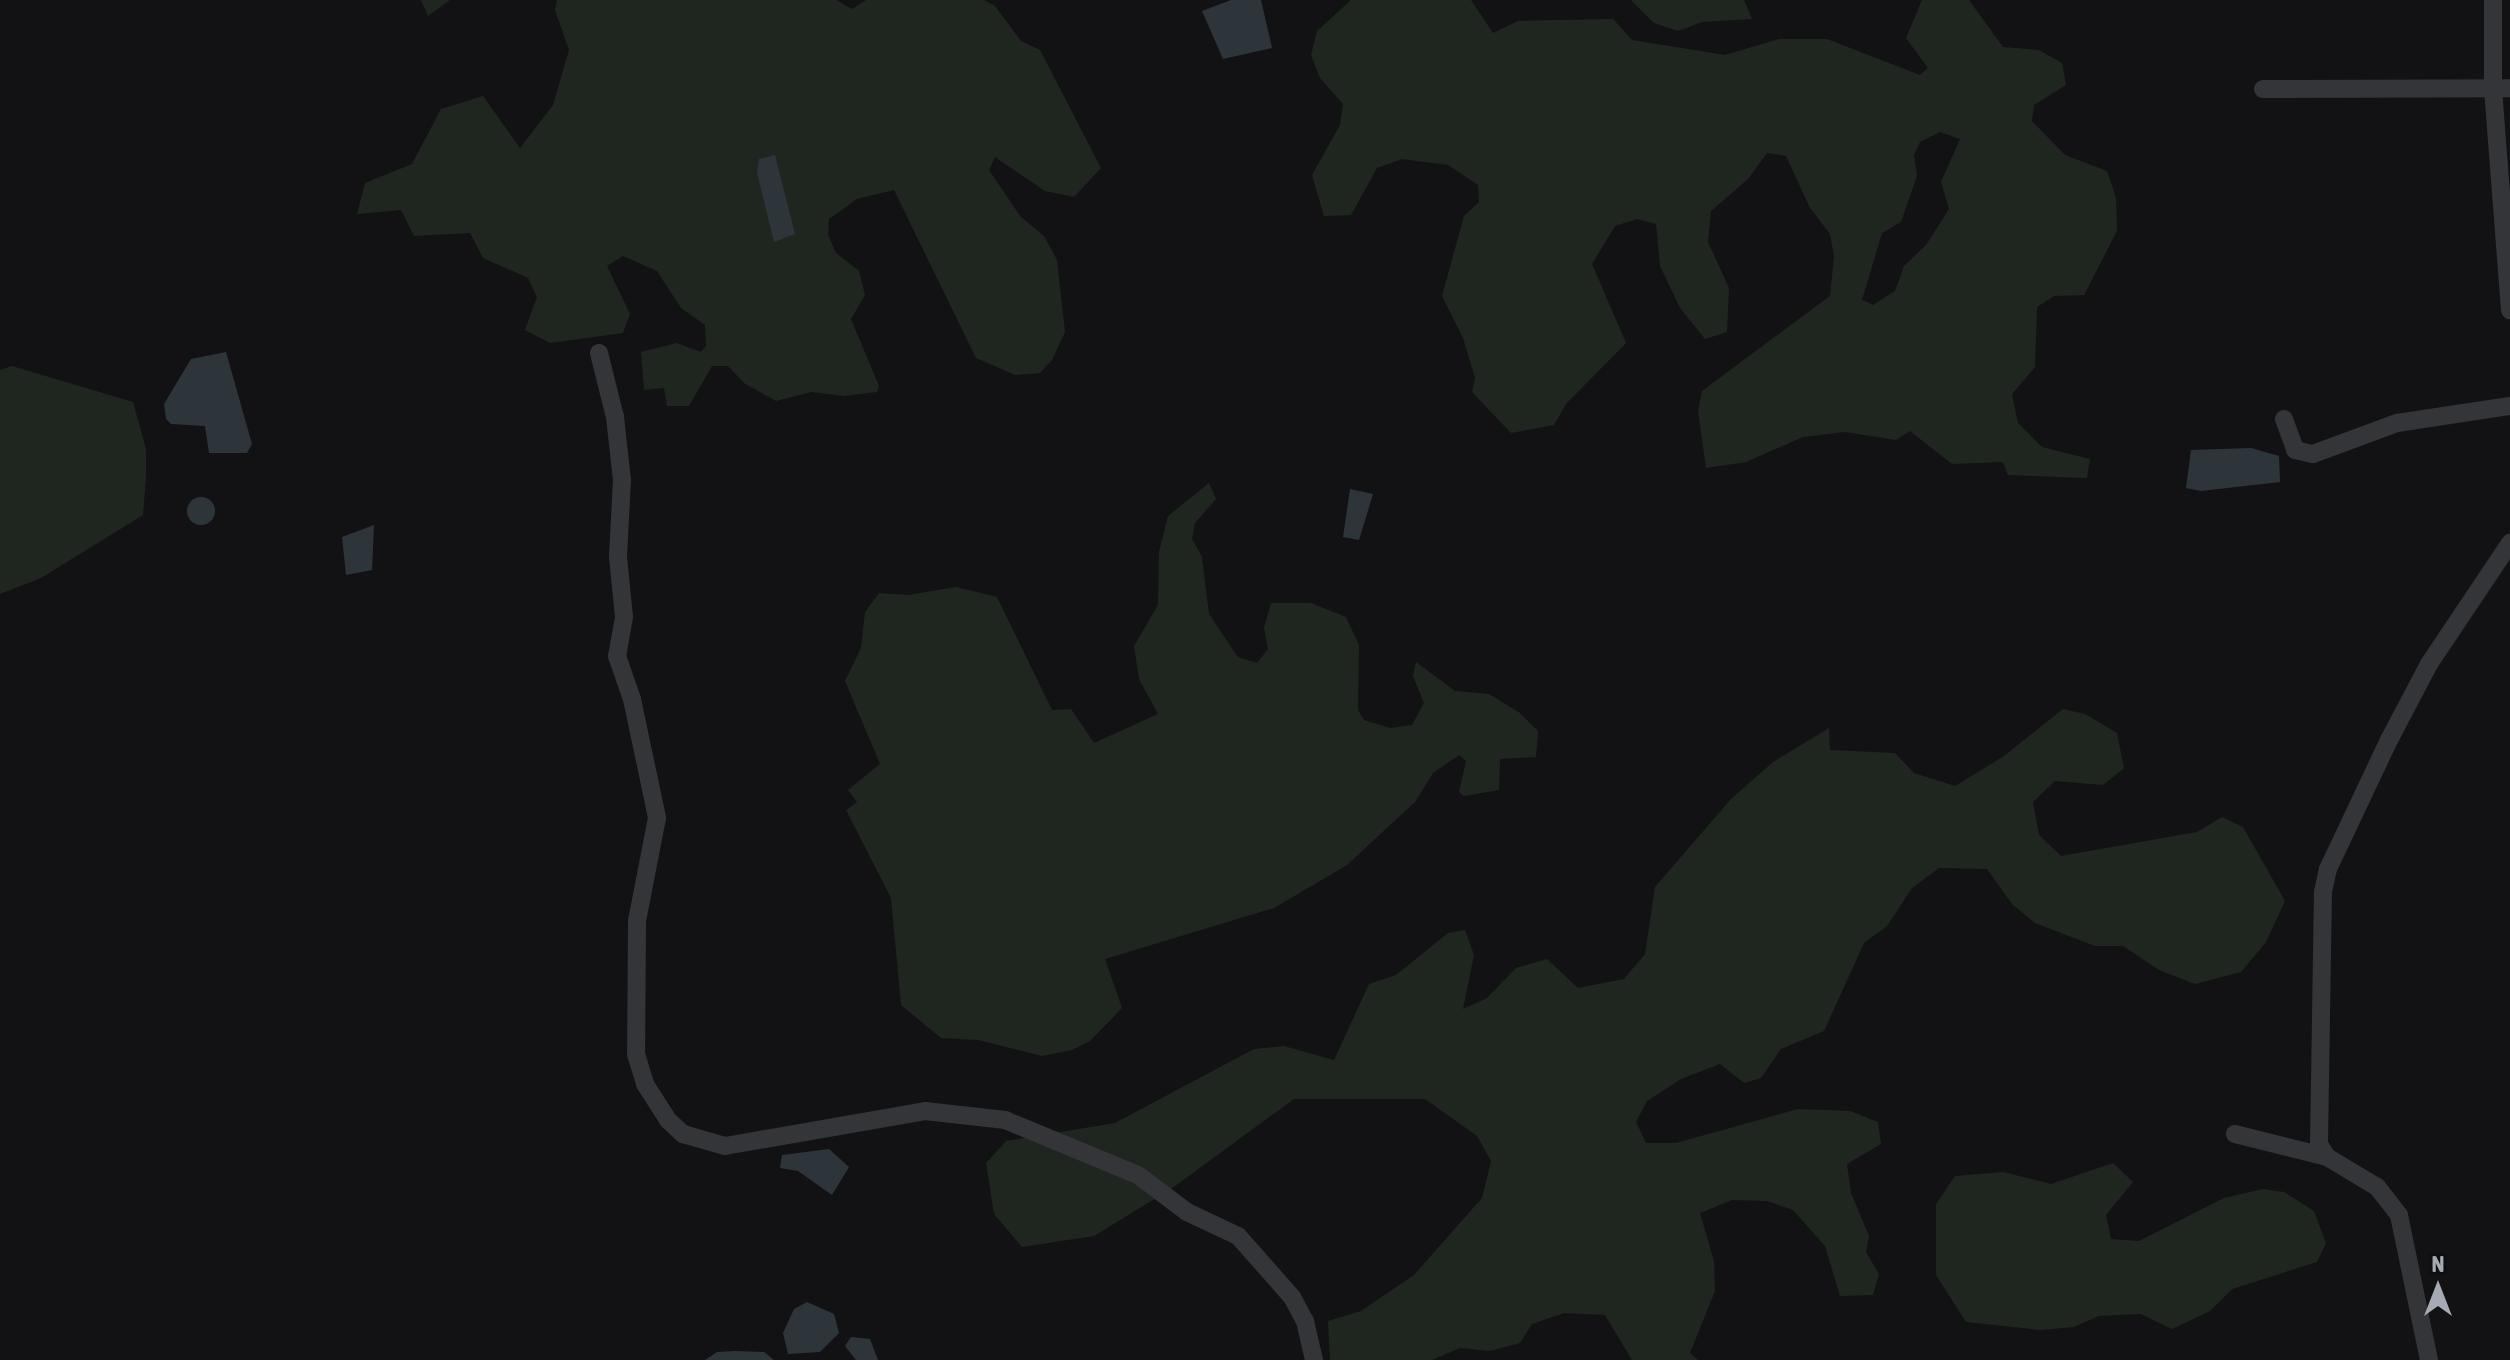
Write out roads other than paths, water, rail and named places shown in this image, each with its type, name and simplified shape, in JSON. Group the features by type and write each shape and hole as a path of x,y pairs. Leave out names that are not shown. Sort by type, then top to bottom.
{"street":[{"path":"2493,0 2502,88 2510,310"},
{"path":"2263,89 2502,88"},
{"path":"599,353 615,417 622,480 618,557 624,617 617,656 632,699 657,818 637,921 636,1054 641,1075 668,1120 683,1134 725,1146 925,1111 1005,1120 1138,1175 1187,1212 1238,1236 1292,1297 1305,1321 1314,1360"},
{"path":"2284,419 2295,450 2313,454 2397,423 2510,406"},
{"path":"2327,1157 2319,1144 2328,869 2429,664 2510,543"},
{"path":"2235,1134 2327,1157 2377,1187 2399,1215 2429,1360"}]}
